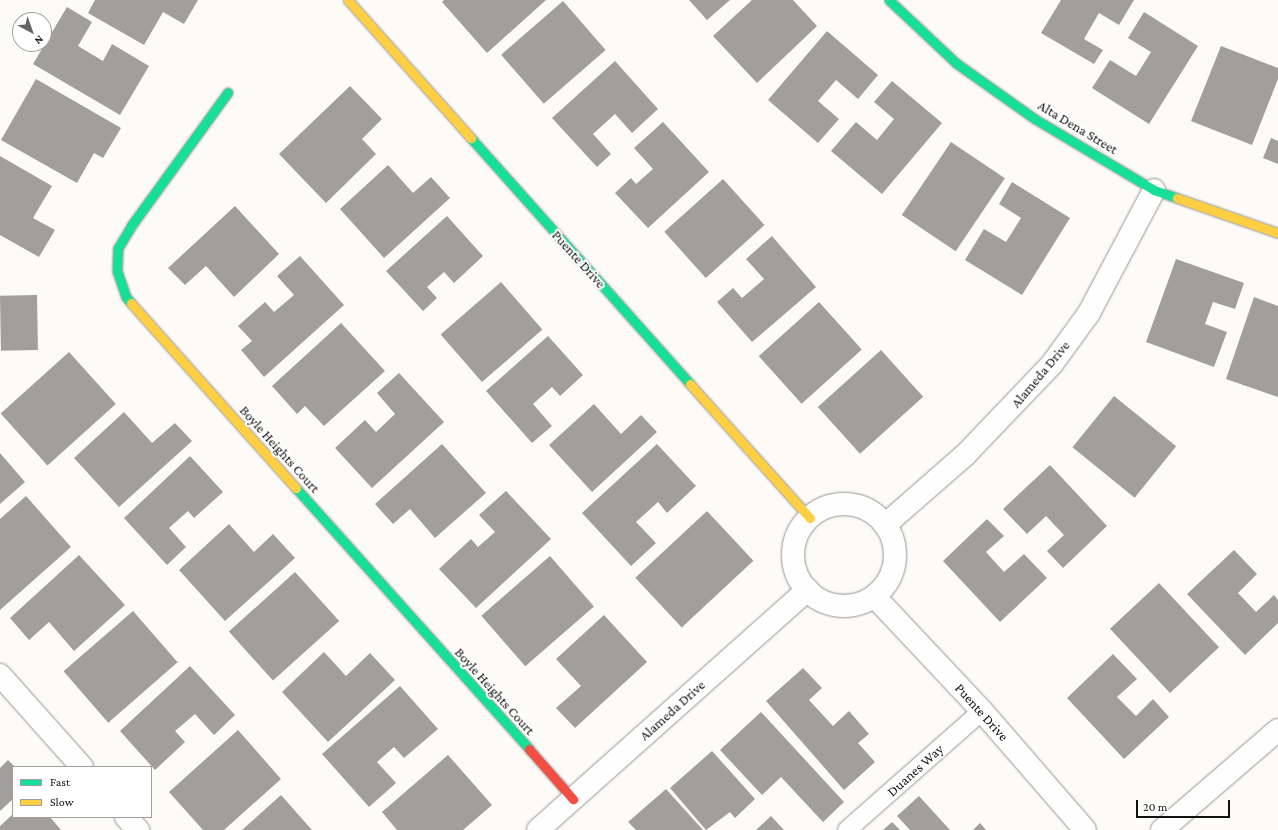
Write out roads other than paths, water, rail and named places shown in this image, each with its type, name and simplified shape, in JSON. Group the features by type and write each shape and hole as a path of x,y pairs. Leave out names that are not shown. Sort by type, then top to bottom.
{"street":[{"name":"Puente Drive","path":"348,0 810,518"},
{"name":"Alta Dena Street","path":"890,0 956,64 1035,119 1154,190 1278,233"},
{"name":"Boyle Heights Court","path":"228,92 131,226 118,248 117,271 126,297 573,799"},
{"name":"Alameda Drive","path":"885,525 966,454 1052,364 1089,313 1154,190"},
{"path":"851,504 870,511 885,525 895,545 896,558 890,579 875,597 851,606 836,606 817,599 807,590 798,578 793,549 796,536 810,518 829,507 851,504"},
{"name":"Alameda Drive","path":"538,830 807,590"},
{"name":"Puente Drive","path":"875,597 982,711 1085,830"},
{"path":"0,675 81,766"},
{"path":"1162,830 1278,730"},
{"path":"127,818 138,830"}],"lane":[{"name":"Duanes Way","path":"848,830 982,711"}]}
